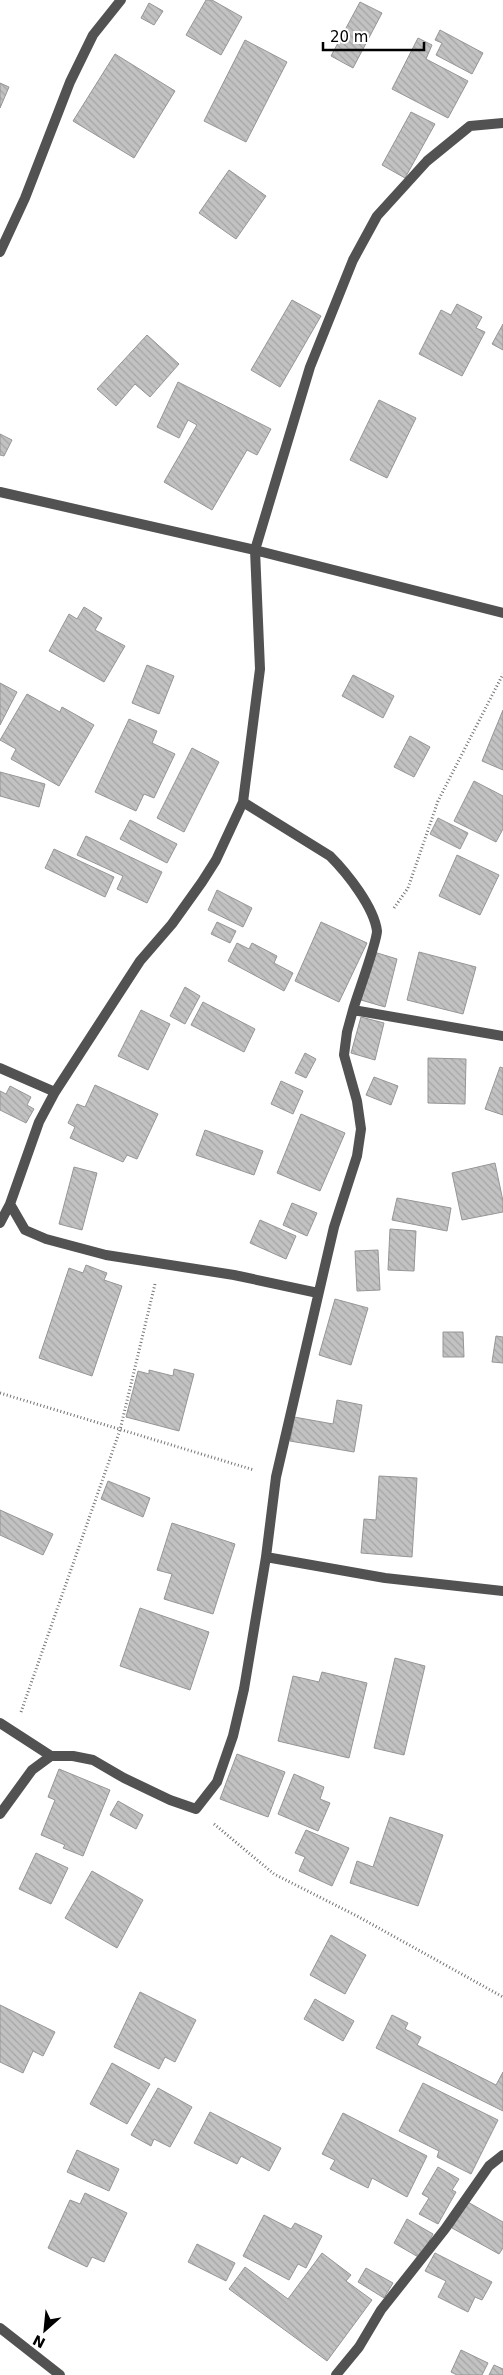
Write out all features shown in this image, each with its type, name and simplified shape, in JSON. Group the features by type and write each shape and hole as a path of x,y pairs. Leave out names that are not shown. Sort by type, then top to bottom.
{"street":[{"path":"0,252 24,198 70,82 93,35 121,0"},
{"path":"0,1223 10,1204 39,1122 55,1092 140,961 172,924 202,882 216,860 243,802 260,669 255,550 310,367 353,260 377,216 426,161 470,126 503,123"},
{"path":"0,492 255,550 503,612"},
{"path":"0,1723 52,1756 73,1756 93,1760 124,1778 170,1800 196,1809 217,1782 233,1736 244,1689 266,1557 276,1477 334,1227 358,1156 361,1129 357,1101 344,1055 347,1032 377,932 370,910 341,867 330,856 243,802"},
{"path":"353,1010 503,1036"},
{"path":"0,1068 55,1092"},
{"path":"10,1204 26,1230 46,1239 106,1255 234,1275 318,1293"},
{"path":"266,1557 385,1578 503,1591"},
{"path":"0,1814 32,1770 52,1756"},
{"path":"336,2375 359,2347 381,2310 440,2236 489,2166 503,2155"},
{"path":"0,2328 60,2375"}],"path":[{"path":"377,932 408,888 438,801 503,674"},
{"path":"14,1732 120,1430 160,1264"},
{"path":"0,1394 276,1477"},
{"path":"196,1809 274,1874 357,1916 503,1997"}],"building":[{"path":"206,0 212,0 242,17 221,55 186,35"},
{"path":"360,2 382,13 353,68 331,56"},
{"path":"149,3 163,11 154,25 141,18"},
{"path":"440,30 483,53 472,74 436,55 442,43 435,40"},
{"path":"418,38 432,45 426,59 468,81 448,118 392,89"},
{"path":"245,40 287,62 246,142 204,121"},
{"path":"115,54 175,91 134,158 73,121"},
{"path":"0,83 9,87 0,108"},
{"path":"411,112 435,124 405,178 382,165"},
{"path":"229,170 266,196 236,239 199,213"},
{"path":"292,300 321,316 280,387 251,370"},
{"path":"457,304 482,317 476,328 485,332 462,376 419,354 441,310 451,315"},
{"path":"503,324 503,350 492,344"},
{"path":"147,335 179,364 150,397 135,384 116,406 97,389"},
{"path":"178,382 271,429 257,455 247,450 212,510 164,482 197,425 188,420 179,438 157,427"},
{"path":"379,400 416,418 387,478 350,460"},
{"path":"0,434 12,440 4,456 0,455"},
{"path":"84,607 102,618 95,630 125,646 104,682 49,651 69,614 77,619"},
{"path":"147,665 174,676 159,714 132,703"},
{"path":"353,675 394,696 383,718 342,696"},
{"path":"0,683 17,692 0,725"},
{"path":"27,694 60,712 62,707 94,725 59,786 11,759 16,749 0,740"},
{"path":"503,710 503,770 482,761"},
{"path":"129,719 157,731 152,743 175,754 154,798 144,794 136,811 95,792"},
{"path":"410,736 430,747 414,777 394,767"},
{"path":"192,748 219,762 184,832 157,818"},
{"path":"0,772 45,784 39,807 0,796"},
{"path":"474,781 503,796 503,829 496,842 454,821"},
{"path":"438,818 468,833 460,849 430,834"},
{"path":"130,820 177,844 167,863 120,839"},
{"path":"86,836 162,872 147,903 117,889 123,876 77,855"},
{"path":"54,849 114,877 105,897 45,868"},
{"path":"457,855 499,875 480,915 439,896"},
{"path":"217,890 252,908 243,927 208,910"},
{"path":"217,922 236,931 230,943 211,934"},
{"path":"321,922 367,943 339,1002 295,981"},
{"path":"237,943 249,949 252,943 277,956 274,963 293,973 284,991 228,961"},
{"path":"374,952 397,959 385,1007 361,1000"},
{"path":"419,952 476,967 463,1014 407,1000"},
{"path":"185,987 200,996 185,1024 170,1016"},
{"path":"203,1002 255,1029 244,1052 191,1025"},
{"path":"141,1010 170,1024 148,1070 118,1056"},
{"path":"361,1017 384,1023 375,1060 351,1053"},
{"path":"305,1053 316,1059 306,1078 295,1073"},
{"path":"428,1058 466,1059 465,1104 428,1103"},
{"path":"500,1067 503,1068 503,1115 485,1109"},
{"path":"374,1077 398,1086 391,1105 366,1095"},
{"path":"281,1081 303,1091 293,1114 271,1104"},
{"path":"95,1085 158,1114 137,1159 127,1155 123,1162 70,1138 75,1127 68,1123 77,1104 85,1107"},
{"path":"10,1086 31,1097 27,1105 34,1109 26,1123 0,1110 0,1091 6,1094"},
{"path":"301,1114 345,1133 320,1191 277,1173"},
{"path":"205,1130 263,1151 254,1175 196,1155"},
{"path":"495,1163 503,1201 503,1212 462,1220 452,1173"},
{"path":"74,1167 97,1173 82,1230 59,1224"},
{"path":"397,1198 451,1208 447,1231 392,1220"},
{"path":"292,1203 317,1213 307,1236 283,1225"},
{"path":"260,1220 296,1236 286,1259 250,1243"},
{"path":"390,1229 416,1231 414,1271 388,1270"},
{"path":"378,1250 380,1290 357,1291 355,1251"},
{"path":"86,1265 107,1273 104,1280 122,1286 92,1376 39,1358 69,1268 83,1273"},
{"path":"335,1299 368,1308 351,1365 319,1355"},
{"path":"443,1332 463,1332 464,1357 443,1357"},
{"path":"496,1336 503,1337 503,1363 492,1362"},
{"path":"174,1369 194,1374 179,1431 126,1417 138,1371 149,1374 149,1370 173,1376"},
{"path":"337,1400 362,1405 354,1452 290,1441 294,1417 333,1424"},
{"path":"379,1476 417,1478 412,1557 361,1553 364,1519 376,1520"},
{"path":"108,1481 150,1498 143,1517 101,1499"},
{"path":"0,1510 53,1534 43,1555 0,1535"},
{"path":"172,1523 235,1544 213,1614 164,1599 172,1574 157,1570"},
{"path":"140,1608 209,1632 190,1690 120,1666"},
{"path":"395,1658 425,1666 404,1755 374,1748"},
{"path":"322,1672 367,1683 349,1758 278,1741 293,1676 319,1682"},
{"path":"237,1754 285,1772 268,1817 220,1799"},
{"path":"59,1769 110,1790 83,1856 63,1848 65,1845 41,1835 55,1800 48,1797"},
{"path":"294,1774 324,1787 320,1799 330,1803 318,1831 278,1814"},
{"path":"118,1801 143,1815 136,1829 110,1815"},
{"path":"390,1817 443,1835 418,1906 350,1883 357,1861 373,1867"},
{"path":"306,1830 349,1848 332,1886 299,1871 305,1857 295,1853"},
{"path":"36,1853 68,1868 51,1904 19,1889"},
{"path":"92,1871 143,1900 117,1948 65,1918"},
{"path":"331,1935 366,1955 345,1994 310,1975"},
{"path":"140,1992 196,2020 175,2062 165,2057 159,2069 114,2047"},
{"path":"315,1999 354,2021 343,2041 304,2019"},
{"path":"0,2005 55,2032 43,2056 33,2051 23,2073 0,2062"},
{"path":"392,2015 408,2023 405,2029 421,2037 417,2045 496,2085 503,2072 503,2111 376,2048"},
{"path":"112,2063 150,2084 127,2124 90,2104"},
{"path":"423,2083 498,2120 471,2174 437,2157 439,2151 399,2131"},
{"path":"158,2088 192,2107 170,2147 154,2139 151,2146 131,2135"},
{"path":"210,2112 281,2148 269,2171 241,2156 237,2164 194,2143"},
{"path":"343,2113 427,2156 407,2197 372,2178 368,2188 330,2169 335,2160 322,2154"},
{"path":"77,2150 119,2169 109,2191 67,2172"},
{"path":"438,2167 459,2179 452,2190 456,2192 438,2224 419,2214 429,2198 422,2194"},
{"path":"85,2193 127,2213 104,2262 92,2257 87,2267 48,2248 70,2200 80,2204"},
{"path":"466,2201 503,2222 503,2248 499,2254 452,2228"},
{"path":"264,2215 291,2229 295,2223 322,2236 306,2268 298,2264 289,2280 243,2256"},
{"path":"407,2219 433,2234 420,2258 394,2243"},
{"path":"197,2244 235,2263 226,2281 188,2262"},
{"path":"322,2253 351,2275 346,2281 372,2300 327,2361 229,2289 245,2267 288,2299"},
{"path":"435,2253 492,2282 482,2300 475,2297 468,2312 438,2297 446,2281 425,2271"},
{"path":"366,2268 393,2283 384,2298 358,2282"},
{"path":"461,2350 488,2363 482,2375 457,2375 451,2372"},
{"path":"494,2365 503,2369 503,2375 489,2375"}]}
